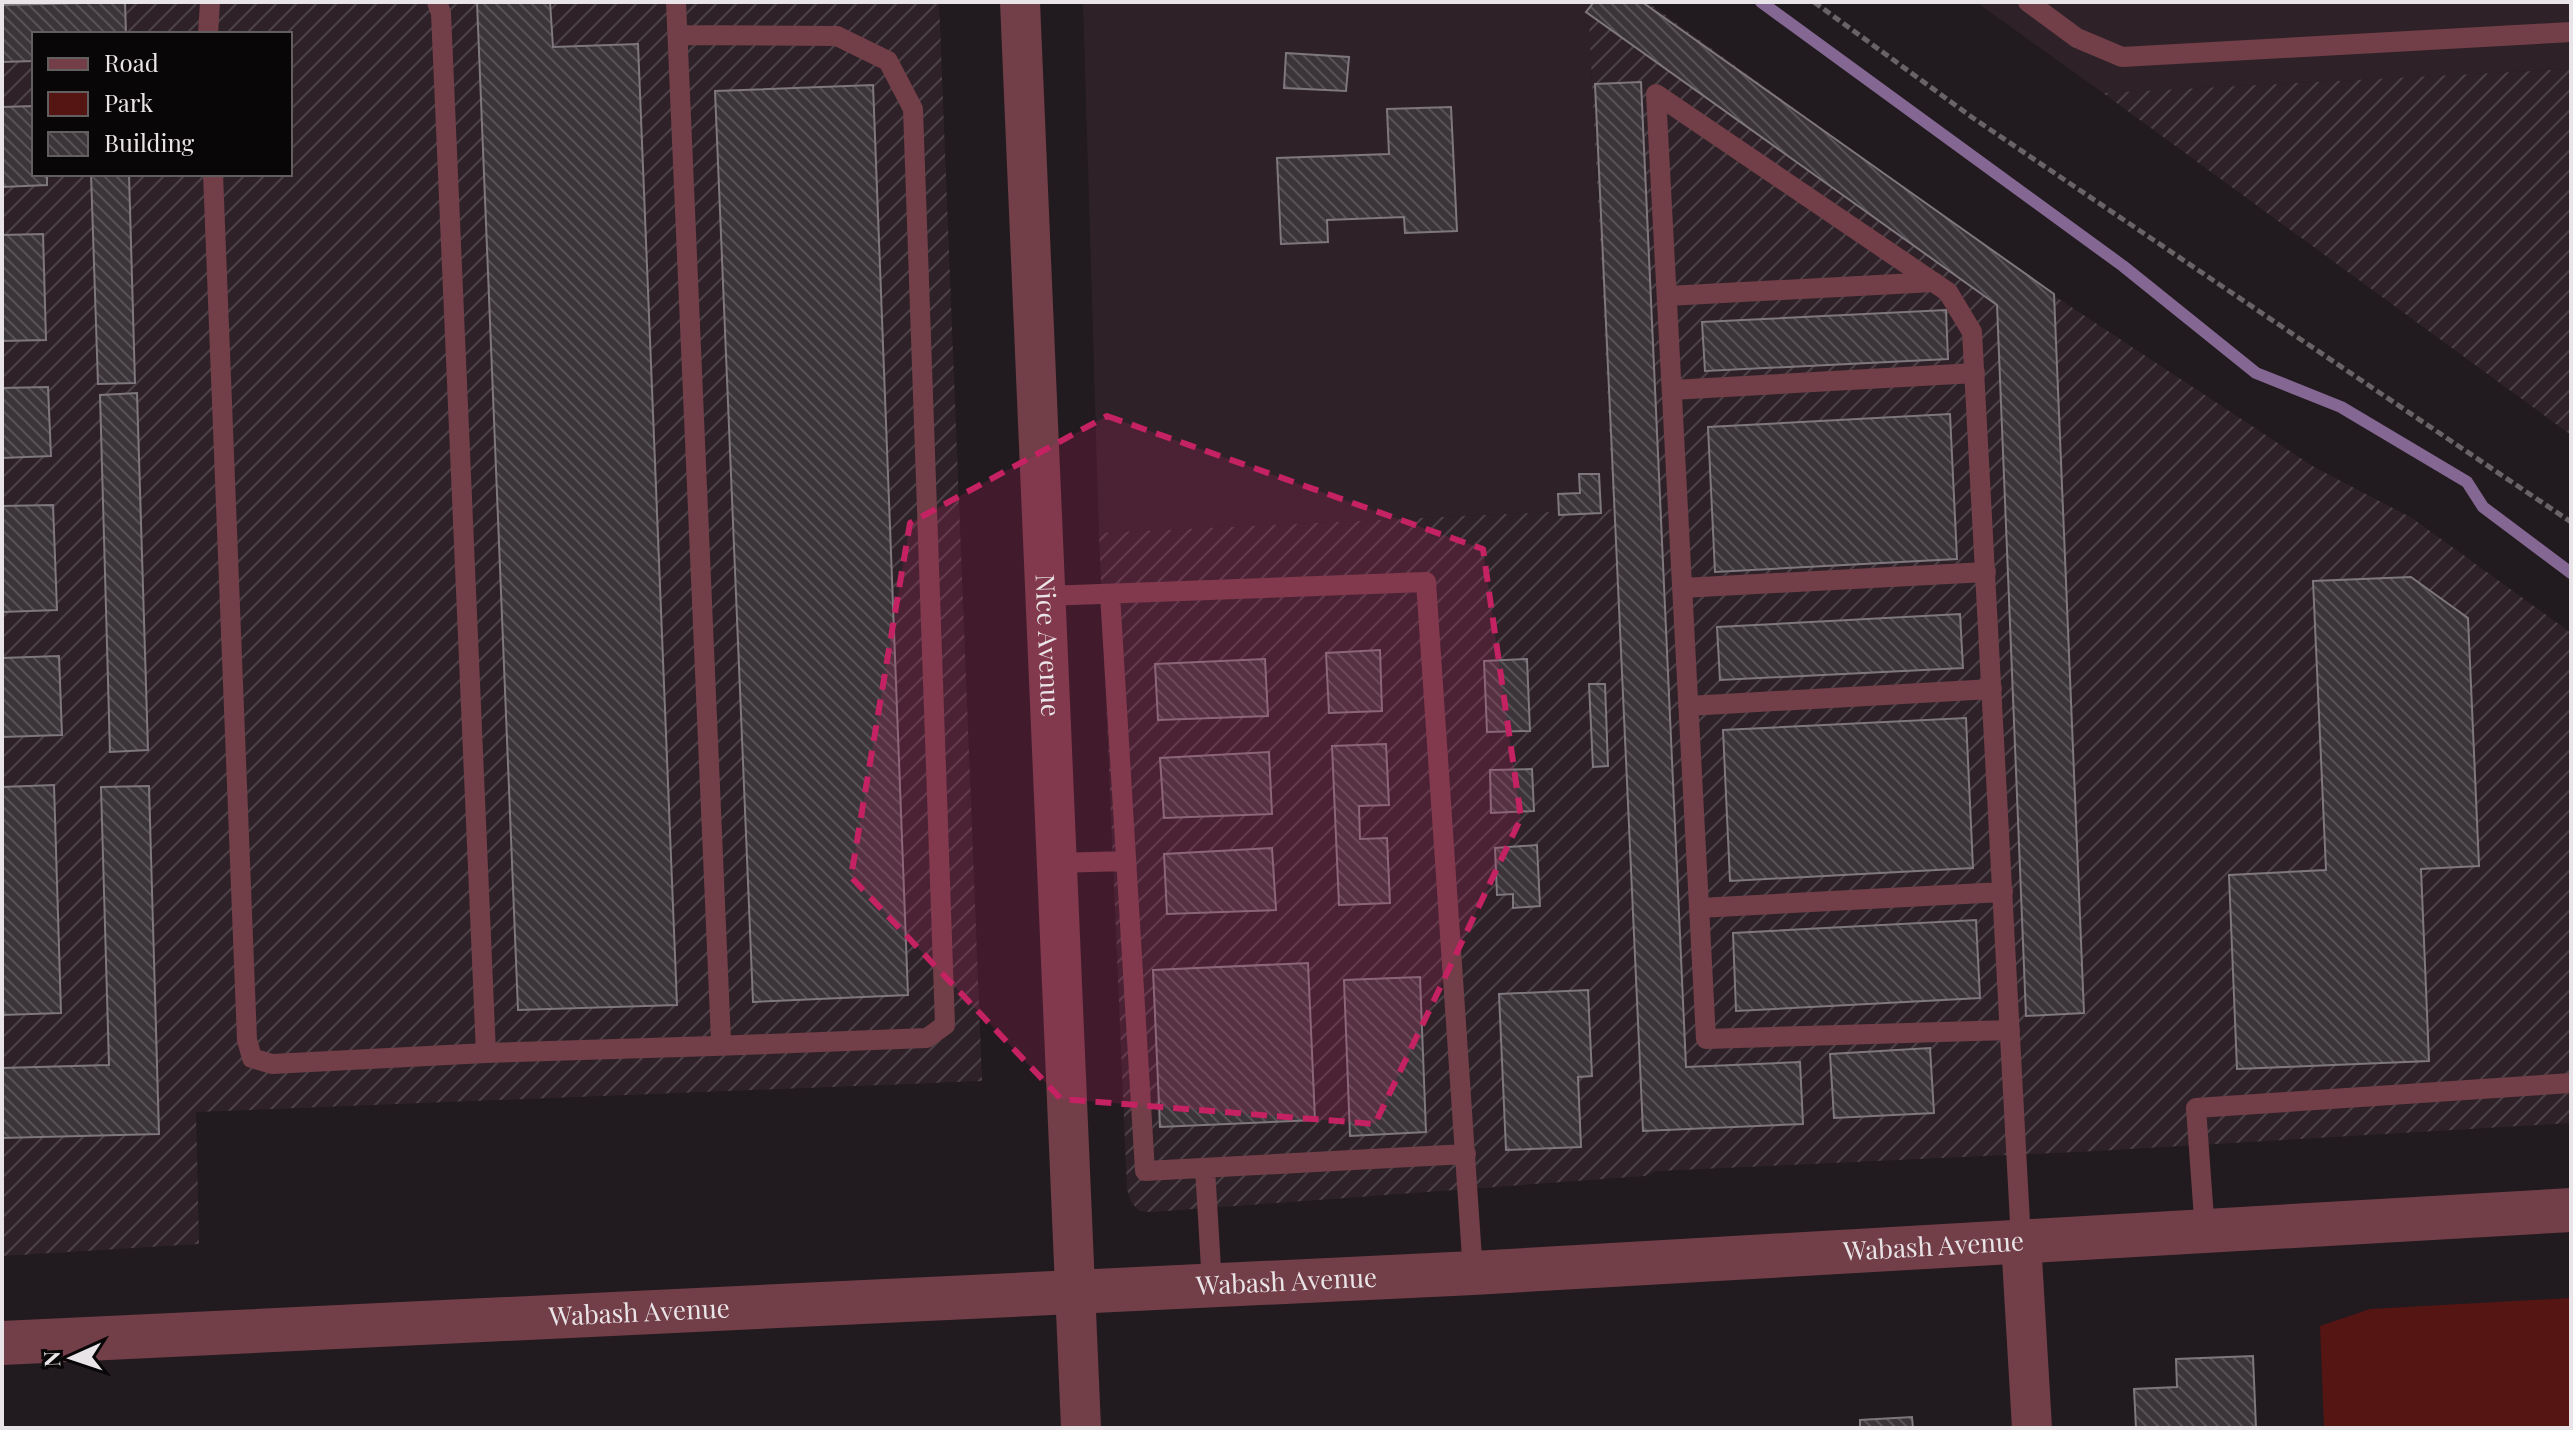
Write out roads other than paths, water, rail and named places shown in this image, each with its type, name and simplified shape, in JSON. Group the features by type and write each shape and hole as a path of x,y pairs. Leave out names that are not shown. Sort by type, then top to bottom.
{"street":[{"name":"Nice Avenue","path":"1020,2 1081,1428"},
{"name":"Wabash Avenue","path":"2,1343 1473,1273 2571,1210"},
{"path":"2021,1241 2032,1428"}],"lane":[{"path":"208,32 210,2"},
{"path":"437,2 442,28 486,1053"},
{"path":"676,2 721,1041 714,1046"},
{"path":"2028,2 2077,38 2122,57 2571,32"},
{"path":"213,176 247,1040 252,1058 272,1064 486,1053 927,1038 945,1025 913,109 888,61 837,36 678,35"},
{"path":"2010,1030 1706,1039 1656,94 1948,292 1972,332 1986,572 2003,892 2021,1241"},
{"path":"1667,296 1934,282"},
{"path":"1672,390 1975,373"},
{"path":"1682,588 1986,572"},
{"path":"1045,596 1426,582 1473,1273"},
{"path":"1110,594 1145,1171 1466,1154"},
{"path":"1688,706 1992,689"},
{"path":"1056,863 1126,861"},
{"path":"1699,908 2003,892"},
{"path":"2205,1232 2196,1108 2571,1083"},
{"path":"1205,1168 1212,1285"}],"waterway":[{"path":"1761,2 2123,266 2256,373 2341,407 2467,482 2483,507 2571,573"}]}
